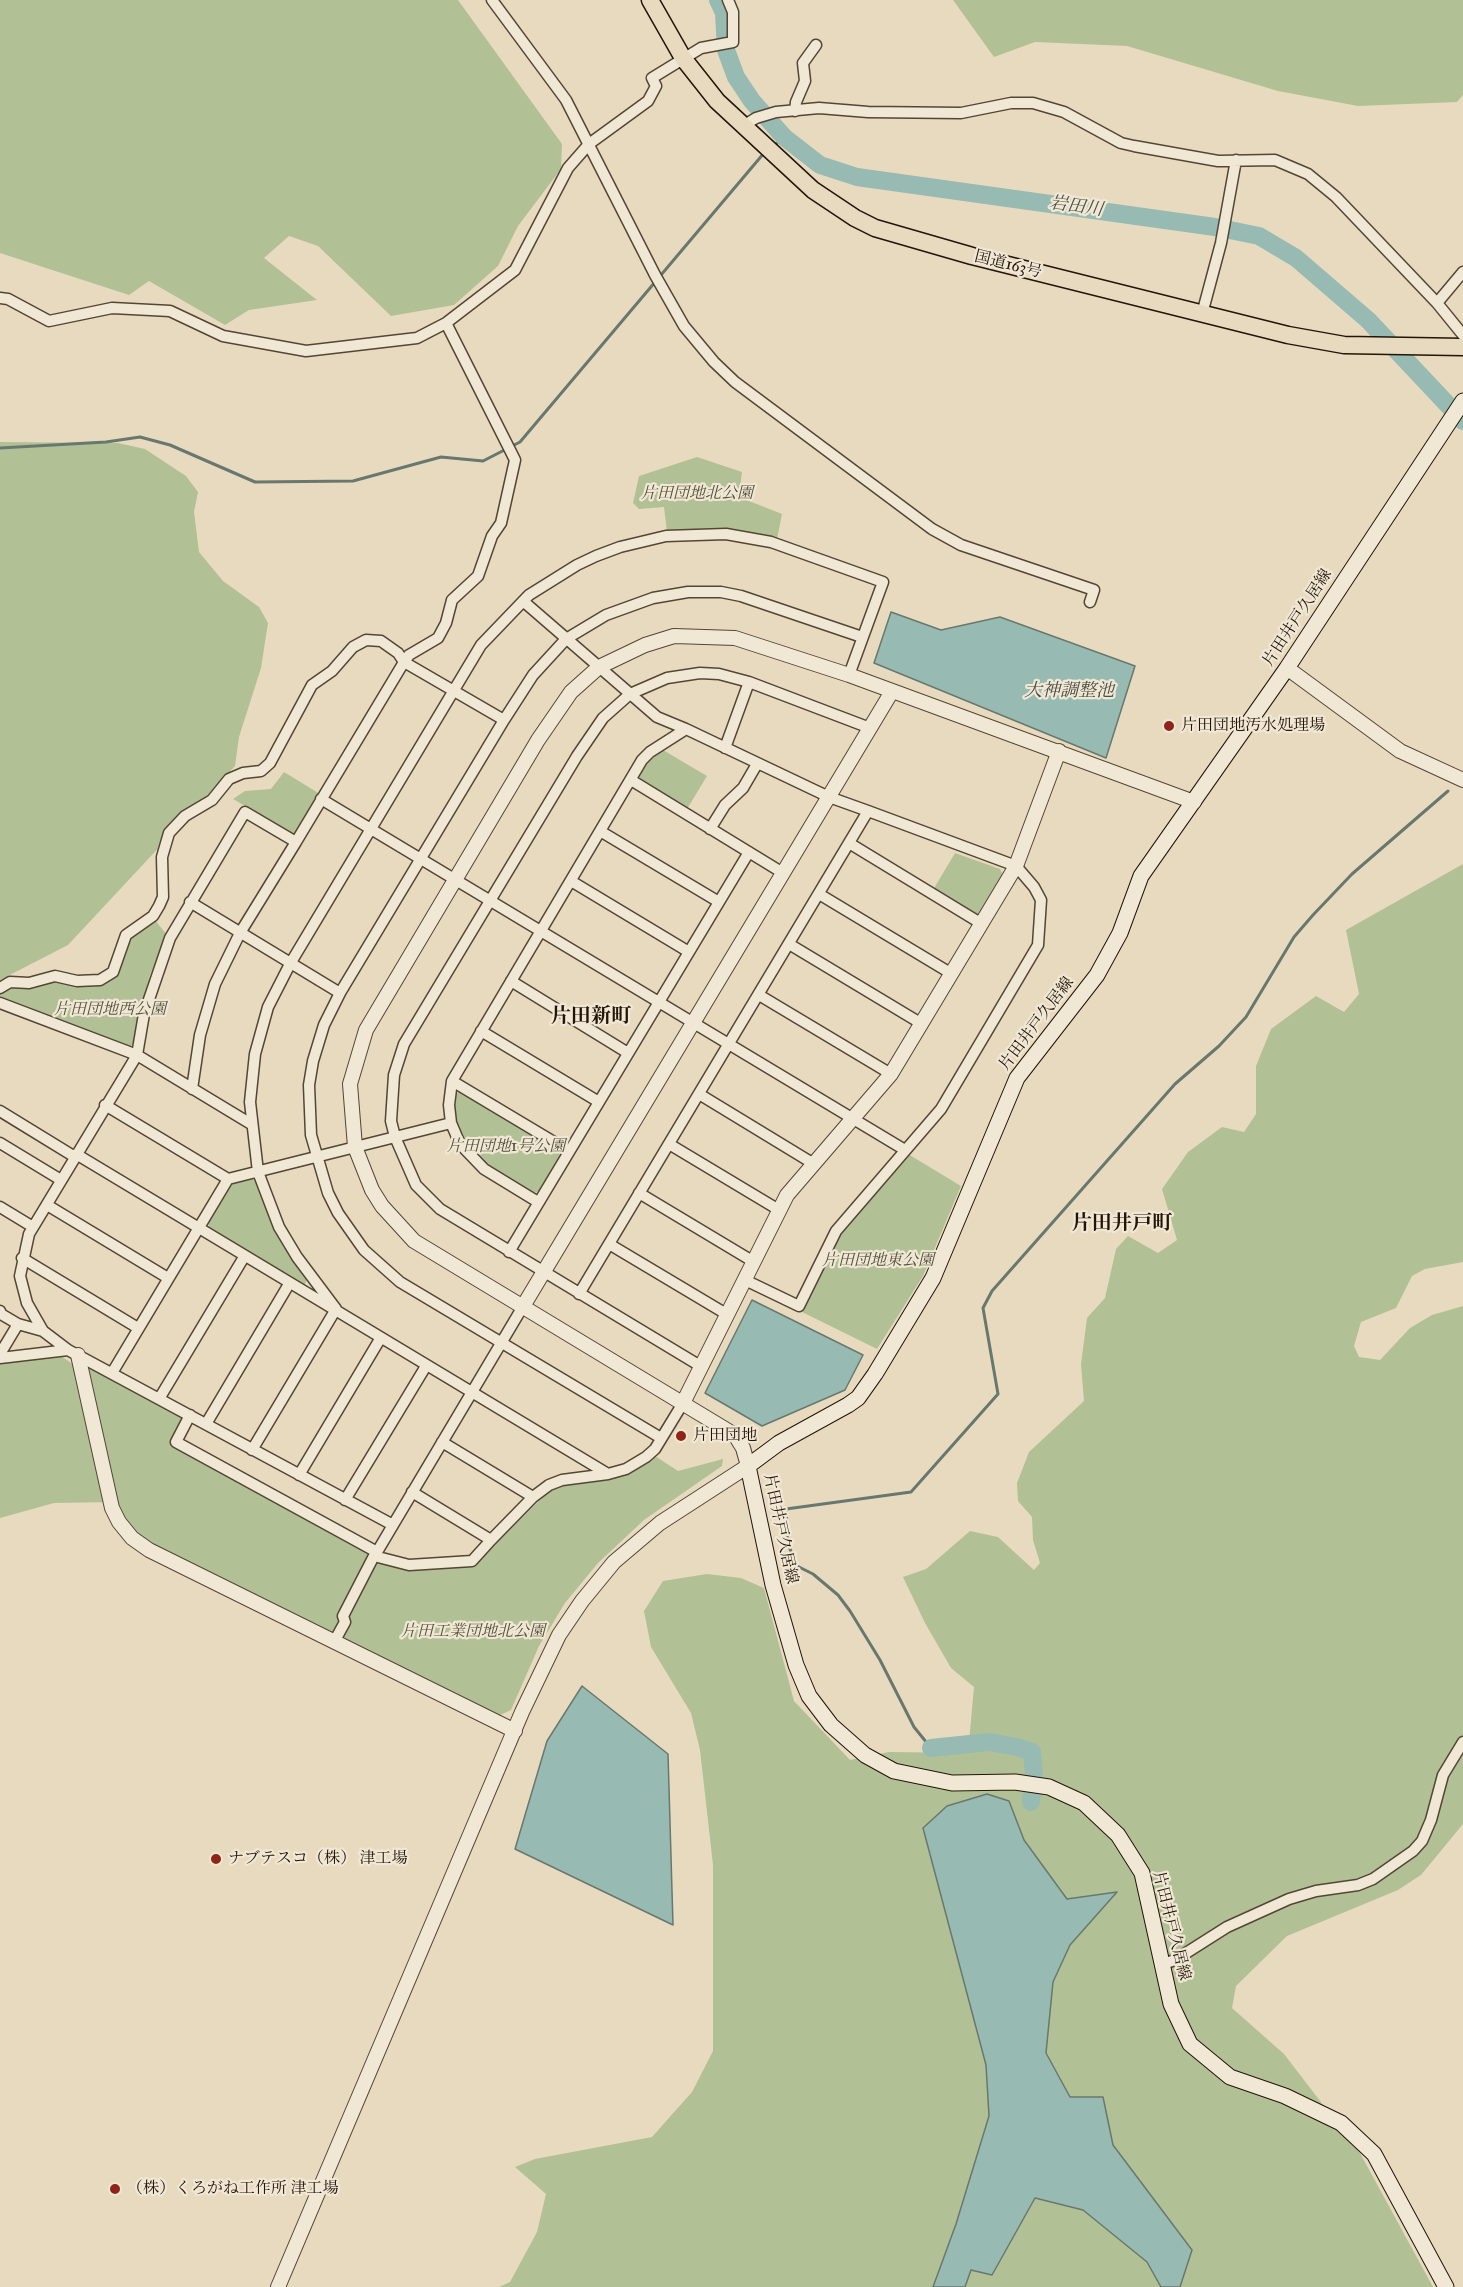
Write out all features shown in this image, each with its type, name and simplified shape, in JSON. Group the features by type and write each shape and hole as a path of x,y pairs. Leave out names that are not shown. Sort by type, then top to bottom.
{"highway":[{"name":"国道163号","path":"650,0 683,58 717,101 750,122 813,190 855,218 875,228 972,256 1288,335 1374,347 1463,347"}],"main road":[{"name":"片田井戸久居線","path":"1446,2287 1374,2154 1341,2123 1285,2096 1230,2077 1190,2044 1172,2004 1142,1873 1118,1835 1083,1803 1066,1794 1037,1785 1015,1782 952,1784 894,1772 865,1755 825,1718 809,1696 796,1665 773,1585 748,1466 779,1443 858,1398 875,1374 933,1278 1017,1078 1097,975 1120,933 1141,876 1287,668 1461,403"}],"street":[{"path":"492,0 554,82 589,144 655,276 684,326 714,363 735,382 932,529 961,544 1094,590 1090,602"},
{"path":"0,298 8,299 49,321 112,308 170,311 224,336 306,351 408,341 446,323 515,270 568,168 589,144 648,101 656,86 652,78 701,48 733,42 729,4 741,0"},
{"path":"795,111 796,102 805,81 803,63 816,45"},
{"path":"750,122 776,112 819,108 868,112 961,113 1011,103 1033,104 1064,112 1121,143 1194,158 1275,160 1308,174 1336,197 1437,303 1463,335"},
{"path":"1202,315 1222,238 1236,160"},
{"path":"1437,303 1463,272"},
{"path":"192,1089 200,1035 215,984 240,933 404,662 409,655 438,638 446,623 452,600 478,576 492,536 501,522 515,460 446,323"},
{"path":"336,1309 285,1237 268,1202 258,1172 251,1124 255,1054 268,1007 290,964 482,645 523,601 577,565 620,546 680,534 726,534 771,542 883,582 849,675"},
{"path":"661,1438 400,1282 377,1263 356,1240 338,1214 315,1157 309,1108 313,1061 324,1025 340,993 504,720 538,669 566,639 621,608 653,598 687,592 721,592 759,600 862,637"},
{"path":"523,601 657,717 829,797 1016,866 1034,887 1041,900 1038,945 941,1109 836,1232 799,1306 745,1280"},
{"path":"278,2287 514,1731 559,1635 582,1601 614,1562 660,1523 748,1466 743,1448 735,1436 426,1249 405,1233 392,1220 372,1190 355,1147 350,1084 361,1042 554,715 571,692 599,667 645,645 674,636 699,635 735,638 849,675 891,693 1194,802"},
{"path":"0,988 10,982 29,983 55,976 77,981 100,980 112,972 117,965 126,935 153,916 163,897 163,850 165,840 172,829 185,816 212,800 229,779 243,773 261,771 270,763 310,688 332,670 353,647 366,640 381,641 398,653 404,662 504,720"},
{"path":"1287,668 1400,751 1463,780"},
{"path":"702,1367 440,1209 416,1185 395,1137 391,1121 394,1075 404,1044 590,736 611,710 630,694 667,678 691,674 720,674 749,682 870,728"},
{"path":"725,748 749,682"},
{"path":"334,1641 345,1622 343,1616 375,1554 891,693"},
{"path":"538,1202 474,1161 460,1144 452,1123 449,1105 452,1081 631,780 650,752 686,729"},
{"path":"190,1415 176,1442 375,1554 409,1565 472,1561 533,1497 549,1485 562,1480 608,1474 627,1468 646,1456 661,1438 683,1403 787,1195 891,1074 982,924 1016,866 1059,752"},
{"path":"710,828 725,805 743,788 757,764"},
{"path":"631,780 783,873"},
{"path":"321,799 905,1150"},
{"path":"579,1294 868,811"},
{"path":"43,1331 31,1312 23,1291 22,1258 33,1227 46,1204 137,1055 144,1014 160,960 190,902 245,812 296,842"},
{"path":"600,831 719,902"},
{"path":"849,843 982,924"},
{"path":"509,1252 749,852"},
{"path":"571,881 689,952"},
{"path":"819,894 952,974"},
{"path":"190,902 340,993"},
{"path":"789,944 922,1024"},
{"path":"511,981 628,1053"},
{"path":"759,994 891,1074"},
{"path":"0,1003 137,1055 251,1124"},
{"path":"481,1031 598,1102"},
{"path":"452,1081 569,1151"},
{"path":"699,1094 814,1164"},
{"path":"105,1105 228,1179 452,1123"},
{"path":"0,1111 244,1257 336,1309 380,1339 608,1474"},
{"path":"0,1143 61,1180"},
{"path":"669,1144 779,1210"},
{"path":"112,1373 228,1179"},
{"path":"639,1193 754,1262"},
{"path":"46,1204 168,1278"},
{"path":"0,1207 33,1227"},
{"path":"609,1244 728,1315"},
{"path":"159,1399 244,1257"},
{"path":"22,1258 138,1328"},
{"path":"206,1424 290,1284"},
{"path":"252,1450 336,1309"},
{"path":"0,1313 18,1324 43,1331 73,1352 393,1525"},
{"path":"0,1356 18,1324"},
{"path":"299,1475 380,1339"},
{"path":"73,1352 112,1508 124,1529 149,1550 514,1731"},
{"path":"0,1356 73,1352"},
{"path":"345,1500 426,1366"},
{"path":"442,1442 533,1497"},
{"path":"412,1492 491,1540"},
{"path":"1163,1964 1175,1960 1227,1927 1289,1899 1316,1891 1349,1887 1373,1879 1413,1851 1422,1841 1431,1820 1443,1775 1463,1742"}],"green space":[{"path":"0,0 458,0 562,144 561,169 518,226 498,266 454,305 391,316 318,246 289,236 264,258 317,300 249,310 225,325 149,281 129,295 0,253"},
{"path":"953,0 1463,0 1463,95 1457,102 1358,106 1278,91 1127,46 1035,42 994,57"},
{"path":"0,442 118,443 145,449 186,476 198,492 194,512 199,552 223,581 259,607 268,623 261,668 239,737 235,766 68,945 0,980"},
{"name":"片田団地北公園","path":"697,457 742,472 739,497 782,514 777,539 729,530 702,529 667,532 664,507 639,509 633,503 639,476"},
{"path":"663,750 707,776 687,809 641,781 639,775 645,765"},
{"path":"284,772 320,794 295,835 233,799 245,791 271,789"},
{"path":"955,853 1000,869 1003,875 981,914 976,915 933,890"},
{"path":"1463,864 1463,1262 1425,1269 1412,1276 1396,1308 1361,1322 1354,1346 1359,1357 1380,1360 1410,1328 1432,1315 1463,1306 1463,1824 1421,1875 1398,1890 1287,1936 1236,1986 1232,2008 1284,2054 1360,2153 1433,2287 1180,2287 1192,2249 1113,2145 1103,2097 1070,2097 1046,2053 1053,1982 1070,1945 1116,1892 1067,1899 1024,1840 1009,1801 986,2065 989,2116 956,2224 933,2287 499,2287 510,2282 537,2232 546,2194 515,2167 535,2159 652,2137 692,2092 713,2051 713,1865 700,1750 691,1713 651,1647 644,1611 663,1581 707,1574 741,1578 764,1588 794,1701 850,1760 889,1752 968,1753 974,1687 951,1668 925,1623 903,1577 926,1569 970,1531 998,1537 1034,1570 1040,1563 1033,1540 1032,1517 1018,1501 1017,1483 1029,1452 1084,1401 1081,1364 1087,1318 1105,1298 1116,1249 1128,1236 1158,1253 1177,1240 1162,1189 1188,1152 1222,1127 1244,1132 1256,1114 1256,1066 1271,1029 1316,996 1344,1012 1359,994 1346,930"},
{"name":"片田団地西公園","path":"154,919 167,935 150,975 134,1043 129,1048 3,998 0,1001 0,992 11,985 47,981 102,983 129,935"},
{"name":"片田団地1号公園","path":"460,1091 558,1150 561,1157 540,1191 534,1193 486,1164 465,1142 456,1121 454,1105 454,1096"},
{"name":"片田団地東公園","path":"908,1154 961,1186 923,1276 877,1349 802,1312 840,1234"},
{"path":"251,1178 257,1183 274,1227 307,1280 304,1286 210,1230 208,1223 231,1184"},
{"name":"片田工業団地北公園","path":"58,1354 86,1373 84,1363 180,1414 182,1422 171,1442 367,1550 369,1555 382,1562 474,1565 545,1495 557,1487 626,1475 655,1456 678,1471 723,1459 722,1466 644,1520 598,1563 565,1603 539,1646 511,1710 496,1717 149,1543 124,1520 117,1502 54,1503 0,1518 0,1364"},
{"path":"1035,2198 1083,2210 1147,2262 1161,2287 965,2287 970,2270 992,2275"}],"water":[{"name":"大神調整池","path":"891,612 941,630 1000,617 1135,666 1106,758 874,663"},
{"path":"752,1300 863,1355 845,1390 762,1426 705,1393"},
{"path":"582,1686 668,1754 673,1925 515,1849 547,1741"},
{"path":"987,1794 1009,1801 1024,1840 1067,1899 1117,1892 1070,1945 1053,1982 1046,2053 1070,2097 1103,2097 1113,2145 1192,2250 1180,2287 1161,2287 1147,2262 1083,2210 1035,2198 992,2275 971,2270 965,2287 933,2287 956,2224 989,2116 986,2065 923,1828 947,1806"}],"waterway":[{"name":"岩田川","path":"718,0 724,13 726,50 736,77 752,101 784,137 820,165 857,177 1215,227 1259,236 1296,258 1368,320 1463,421"},
{"path":"776,144 784,137"},
{"path":"0,448 106,442 140,437 170,445 255,482 353,481 441,457 483,461 520,442 764,153"},
{"path":"931,1748 914,1727 880,1660 850,1611 838,1595 813,1574 795,1565 788,1542 786,1509 911,1492 998,1394 983,1308 992,1291 1175,1084 1219,1046 1246,1017 1294,937 1313,915 1352,874 1448,791"},
{"path":"931,1748 989,1742 1017,1747 1032,1752 1034,1773"},
{"path":"1031,1802 1032,1791"}],"place":[{"name":"片田団地汚水処理場","path":"1169,726"},
{"name":"片田団地","path":"681,1436"},
{"name":"ナブテスコ（株） 津工場","path":"216,1859"},
{"name":"（株）くろがね工作所 津工場","path":"115,2189"}],"district":[{"name":"片田新町","path":"591,1017"},
{"name":"片田井戸町","path":"1122,1224"}]}
